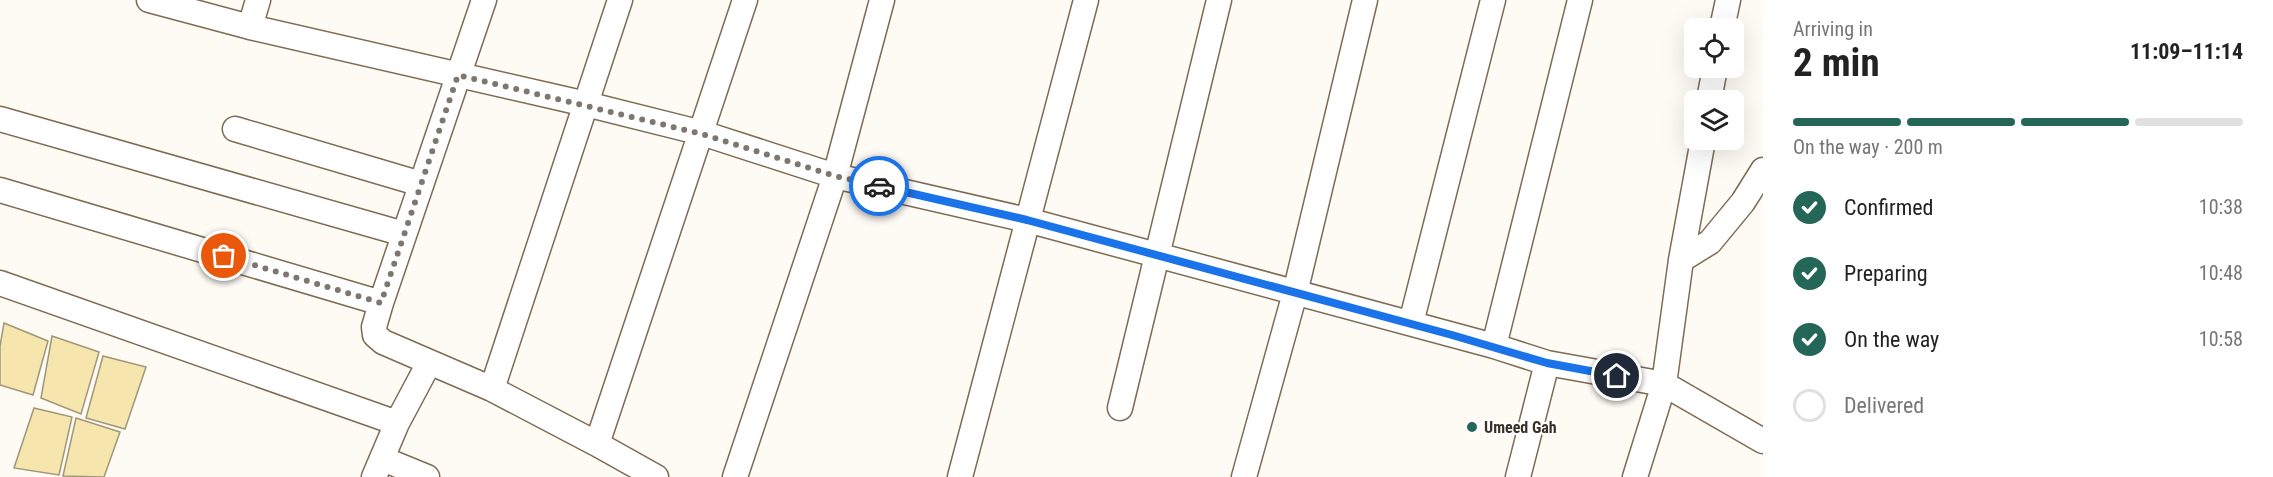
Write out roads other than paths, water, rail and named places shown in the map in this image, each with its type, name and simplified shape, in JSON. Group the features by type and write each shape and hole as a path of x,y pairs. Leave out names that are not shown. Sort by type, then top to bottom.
{"street":[{"path":"149,0 250,27 585,104 702,134 835,176 1027,220 1411,323 1547,363 1664,384 1763,441"},
{"path":"250,27 258,0"},
{"path":"484,0 381,303 374,327 375,335 383,342 492,389 656,477"},
{"path":"492,389 620,0"},
{"path":"597,444 745,0"},
{"path":"735,477 835,176 882,0"},
{"path":"960,477 1086,0"},
{"path":"1120,408 1219,0"},
{"path":"1244,477 1294,293 1365,0"},
{"path":"1411,323 1493,0"},
{"path":"1494,346 1580,0"},
{"path":"1724,18 1728,0"},
{"path":"0,119 404,234"},
{"path":"235,129 421,184"},
{"path":"1635,477 1664,384 1681,260 1700,150"},
{"path":"1681,260 1710,242 1743,202 1763,170"},
{"path":"0,190 381,303"},
{"path":"0,283 397,423"},
{"path":"427,477 379,468 397,423 429,363"},
{"path":"1518,477 1547,363"}],"place":[{"name":"Umeed Gah","path":"1472,427"}]}
